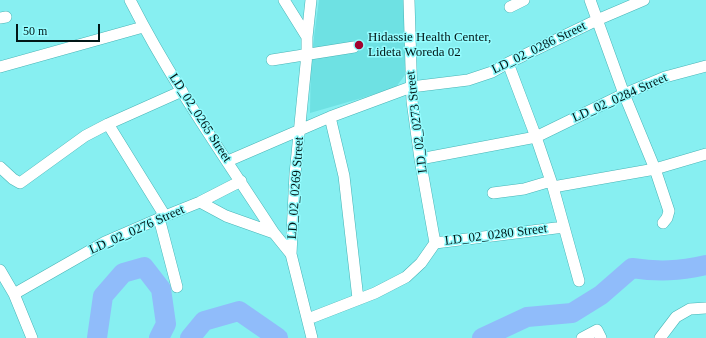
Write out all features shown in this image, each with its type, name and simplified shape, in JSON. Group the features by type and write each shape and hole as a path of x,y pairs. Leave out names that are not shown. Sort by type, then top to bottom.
{"street":[{"name":"LD_02_0265 Street","path":"130,0 143,27 182,91 274,233 291,254"},
{"path":"284,0 307,37"},
{"name":"LD_02_0269 Street","path":"312,0 307,37 308,54 295,174 291,254 312,336"},
{"name":"LD_02_0273 Street","path":"409,0 411,88 420,159 435,243"},
{"path":"510,7 524,0"},
{"path":"590,0 624,94 655,169 669,211 667,218 663,223"},
{"name":"LD_02_0286 Street","path":"228,162 330,117 411,88 480,77 641,0"},
{"path":"0,66 143,27"},
{"path":"272,60 354,47"},
{"path":"508,63 552,184 579,281"},
{"name":"LD_02_0284 Street","path":"420,159 536,137 624,94 664,77 706,66"},
{"path":"0,167 12,179 20,183 85,136 108,124 182,91"},
{"path":"330,117 344,176 358,300"},
{"path":"108,124 162,217 177,287"},
{"path":"494,193 655,169 706,154"},
{"name":"LD_02_0276 Street","path":"14,294 106,242 200,202 241,181"},
{"path":"200,202 226,216 274,233"},
{"name":"LD_02_0280 Street","path":"308,319 375,293 406,277 421,263 435,243 564,227"},
{"path":"0,270 14,294 32,338"},
{"path":"660,338 676,317 690,309 706,308"},
{"path":"582,338 597,330 601,338"}],"shaded area":[{"name":"Hidassie Health Center, Lideta Woreda 02","path":"319,0 406,0 405,75 396,87 310,113 311,60"}],"waterway":[{"path":"482,338 527,317 572,313 601,295 632,268 669,270 687,269 706,265"},
{"path":"97,338 103,296 123,273 144,267 161,289 166,324 159,338"},
{"path":"190,338 204,321 239,311 278,338"}],"place":[{"name":"Hidassie Health Center, Lideta Woreda 02","path":"359,45"}]}
